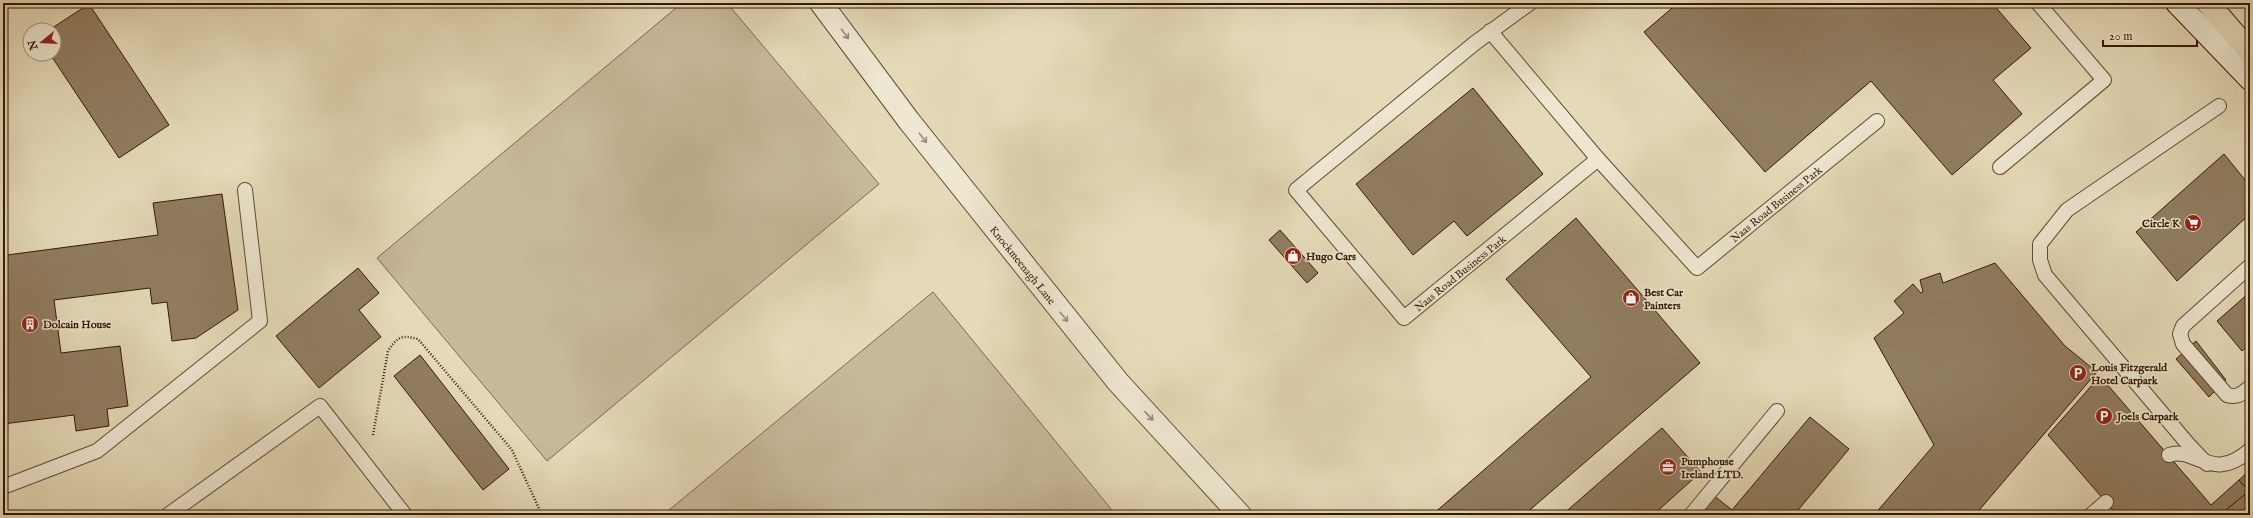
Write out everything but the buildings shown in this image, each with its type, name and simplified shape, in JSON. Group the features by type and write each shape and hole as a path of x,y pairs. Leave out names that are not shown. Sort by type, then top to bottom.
{"highway":[{"path":"2208,3 2250,52"}],"street":[{"name":"Knockmeenagh Lane","path":"821,3 909,121 1118,382 1240,515"},
{"path":"2177,3 2250,79"}],"lane":[{"name":"Naas Road Business Park","path":"1530,3 1490,31 1296,190 1404,318 1598,159"},
{"path":"2000,167 2104,80 2038,3"},
{"name":"Naas Road Business Park","path":"1490,31 1598,159 1697,268 1877,121"},
{"path":"2207,464 2188,444 2045,275 2040,260 2040,244 2067,210 2219,106"},
{"path":"3,487 97,451 260,321 245,190"},
{"path":"2250,266 2183,326 2180,334 2183,344 2227,394 2234,397 2242,394 2250,387"},
{"path":"168,515 320,406 405,515"},
{"path":"1691,515 1776,411"},
{"path":"2169,455 2180,454 2207,464 2231,464 2250,450"},
{"path":"2091,515 2106,502"}],"path":[{"path":"359,456 371,446 388,351 395,340 405,336 418,339 512,450 542,515"}],"shaded area":[{"path":"682,3 727,3 879,184 547,461 377,258"},
{"path":"933,292 1116,515 663,515"}],"place":[{"name":"Circle K","path":"2193,223"},
{"name":"Hugo Cars","path":"1293,256"},
{"name":"Best Car Painters","path":"1631,298"},
{"name":"Dolcain House","path":"30,324"},
{"name":"Louis Fitzgerald Hotel Carpark","path":"2078,373"},
{"name":"Joels Carpark","path":"2104,416"},
{"name":"Pumphouse Ireland LTD.","path":"1668,467"}]}
